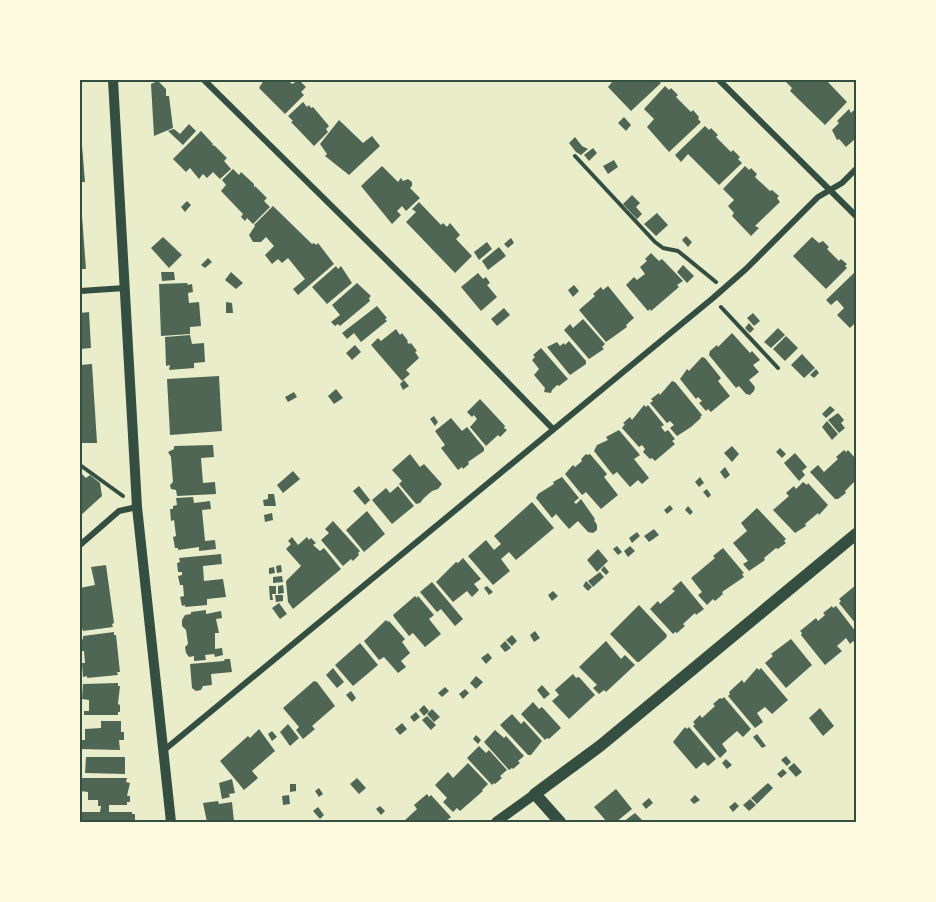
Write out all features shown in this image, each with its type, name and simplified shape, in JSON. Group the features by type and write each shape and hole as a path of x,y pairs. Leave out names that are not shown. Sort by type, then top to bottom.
{"main road":[{"path":"560,822 535,794 588,756 856,534"}],"street":[{"path":"113,80 137,507 171,822"},
{"path":"204,80 553,429"},
{"path":"719,80 856,216"},
{"path":"163,751 713,298 746,269 818,196 842,183 856,169"},
{"path":"80,291 125,288"},
{"path":"80,545 119,511 137,507"},
{"path":"496,822 535,794"}],"path":[{"path":"575,156 655,242 663,248 678,251 723,289"},
{"path":"713,298 778,368"},
{"path":"80,465 137,507"}],"building":[{"path":"264,80 288,80 292,84 299,80 306,87 301,92 304,95 285,114 259,88"},
{"path":"611,80 657,80 661,83 631,111 608,87 613,81"},
{"path":"784,80 826,80 847,102 825,125 790,91 792,88"},
{"path":"158,81 166,89 166,96 169,96 173,128 154,136 151,84"},
{"path":"665,86 678,95 676,97 691,112 693,110 701,122 669,152 647,127 654,119 644,109"},
{"path":"303,102 307,107 309,105 313,107 329,126 326,129 328,132 314,146 288,116"},
{"path":"856,108 856,138 846,147 839,139 837,140 832,130 849,109 851,113"},
{"path":"624,117 631,125 626,131 618,123"},
{"path":"339,120 363,143 372,136 380,146 349,175 325,156 327,154 320,144"},
{"path":"189,124 196,131 183,145 168,131 174,129 180,134"},
{"path":"705,126 709,130 711,128 718,135 716,137 731,152 733,150 740,157 738,159 742,163 719,185 688,154 681,162 675,155"},
{"path":"201,131 227,158 224,161 231,169 220,179 213,172 207,178 203,174 199,179 190,168 186,172 173,159"},
{"path":"575,137 582,146 588,149 581,155 569,143"},
{"path":"80,145 82,145 85,182 80,182"},
{"path":"593,148 597,153 589,161 584,155"},
{"path":"614,160 618,167 608,174 603,166"},
{"path":"382,166 398,182 401,178 403,181 408,179 412,182 410,188 420,198 406,211 402,206 397,211 401,215 392,224 361,186"},
{"path":"745,166 749,170 751,168 757,174 755,177 779,196 777,198 780,202 755,226 759,228 751,236 732,216 734,213 728,206 734,200 723,189"},
{"path":"233,169 239,175 241,172 254,184 254,188 255,186 267,198 264,201 270,207 253,224 247,218 245,221 241,217 243,214 221,191 226,185 222,180"},
{"path":"80,186 82,212 80,213"},
{"path":"632,195 640,203 636,207 642,214 637,219 623,204"},
{"path":"187,201 191,205 185,212 181,207"},
{"path":"419,202 441,225 443,223 447,227 450,223 460,235 456,239 472,256 455,273 406,222 416,212 412,209"},
{"path":"273,206 312,244 318,243 334,264 298,295 293,289 305,279 288,258 282,263 278,259 272,264 265,255 274,246 266,237 261,242 253,242 249,235 254,225"},
{"path":"657,213 668,225 656,236 644,224"},
{"path":"80,216 82,216 86,269 80,269"},
{"path":"686,236 692,242 688,247 682,240"},
{"path":"163,237 182,255 169,268 151,248"},
{"path":"812,237 819,243 823,241 829,247 827,249 839,261 841,259 847,264 845,266 847,268 826,289 793,256"},
{"path":"511,238 514,243 508,248 504,244"},
{"path":"487,242 492,249 479,260 474,252"},
{"path":"499,247 506,256 488,270 482,261"},
{"path":"651,253 659,261 662,259 683,281 651,311 650,309 648,311 626,285 634,277 637,280 645,274 640,267"},
{"path":"208,258 212,262 205,268 201,265"},
{"path":"683,265 694,276 687,283 677,272"},
{"path":"336,266 338,269 341,266 352,283 327,304 312,287"},
{"path":"161,272 174,272 175,280 162,281"},
{"path":"231,272 243,283 236,289 225,280"},
{"path":"855,272 856,322 850,328 837,315 844,308 837,300 831,305 826,300"},
{"path":"478,273 483,279 486,277 490,283 487,285 497,297 481,311 461,287"},
{"path":"357,283 371,296 370,301 340,326 338,324 335,326 331,322 340,315 332,305"},
{"path":"159,284 192,284 193,292 188,293 189,303 199,302 201,326 190,327 190,334 161,336"},
{"path":"574,285 579,291 573,297 568,290"},
{"path":"608,286 634,318 626,325 627,327 606,342 579,310 595,296 593,294 601,287 603,290"},
{"path":"226,302 232,303 233,313 226,313"},
{"path":"377,306 387,321 361,342 354,333 347,339 342,333"},
{"path":"504,308 510,315 497,326 491,319"},
{"path":"89,312 91,348 80,349 80,313"},
{"path":"753,313 760,321 754,326 747,318"},
{"path":"583,319 605,344 602,347 604,349 589,359 564,330 570,324 573,328"},
{"path":"749,323 754,329 750,333 745,328"},
{"path":"778,328 785,335 771,348 764,342"},
{"path":"396,329 400,335 402,333 409,344 411,343 419,358 406,370 410,374 402,381 371,345 378,338 381,341"},
{"path":"732,333 750,353 752,351 760,360 753,365 759,372 749,380 755,387 750,395 739,386 736,388 709,355 710,351 717,345 718,347"},
{"path":"190,335 192,344 204,343 205,362 194,363 194,368 169,370 170,365 166,366 165,337"},
{"path":"786,336 798,348 785,361 773,349"},
{"path":"569,341 586,361 586,364 570,375 547,347 557,342 560,346 564,343 565,345"},
{"path":"355,345 361,352 352,360 346,353"},
{"path":"541,348 568,379 559,386 557,385 551,393 544,392 545,388 534,375 539,369 532,360 535,357 533,355"},
{"path":"802,354 815,368 804,378 791,365"},
{"path":"702,357 721,378 718,381 730,396 711,412 708,409 706,411 699,403 702,401 698,397 696,399 680,379 687,369 689,371"},
{"path":"92,364 97,443 80,443 80,365"},
{"path":"816,369 819,373 814,378 810,375"},
{"path":"219,376 222,431 170,435 167,379"},
{"path":"404,380 409,386 403,390 400,384"},
{"path":"672,381 702,415 691,427 677,436 670,428 674,425 670,421 667,423 650,403 653,401 651,399 659,393 660,395"},
{"path":"336,389 343,398 334,404 328,396"},
{"path":"294,392 297,397 288,402 285,397"},
{"path":"480,399 507,430 486,446 470,427 477,419 467,412"},
{"path":"644,405 646,407 648,405 664,425 661,427 665,432 668,430 675,439 672,441 675,444 655,461 643,452 645,449 642,445 639,447 622,428 625,424 623,423 630,417 632,420"},
{"path":"830,406 835,410 826,418 822,414"},
{"path":"838,413 844,420 841,423 845,428 839,433 828,420"},
{"path":"434,416 438,422 435,426 430,419"},
{"path":"451,418 462,431 467,427 484,448 484,451 468,462 469,464 458,470 441,448 445,445 435,431"},
{"path":"827,421 838,434 832,440 822,427"},
{"path":"619,430 640,455 634,459 649,478 642,484 638,480 630,487 617,472 613,475 594,451 597,445 608,440 606,437"},
{"path":"213,445 214,457 201,458 203,483 215,482 216,494 177,496 176,490 171,489 170,485 173,482 171,457 168,452 174,449 174,446"},
{"path":"732,446 739,454 732,462 724,453"},
{"path":"780,448 786,454 782,458 776,452"},
{"path":"844,450 846,452 848,450 856,459 856,480 845,491 846,493 835,499 810,472 818,465 824,472"},
{"path":"795,453 807,467 802,471 805,475 799,481 784,463"},
{"path":"410,454 420,467 424,464 442,484 416,504 399,484 402,481 392,470"},
{"path":"586,454 590,454 607,474 604,477 618,495 601,509 586,492 582,495 565,474 573,465 575,467 582,461 581,459"},
{"path":"725,467 730,475 725,479 720,472"},
{"path":"293,471 300,479 283,493 277,485"},
{"path":"80,472 86,478 90,475 100,483 102,496 80,516"},
{"path":"562,477 579,498 574,502 576,504 581,499 595,519 597,530 593,533 588,532 578,521 569,529 556,514 552,518 536,498 538,494"},
{"path":"700,477 704,483 699,487 695,482"},
{"path":"803,482 807,485 808,483 828,505 819,515 818,513 805,524 806,526 795,533 773,510 789,496 786,493 794,486 796,489"},
{"path":"359,486 370,500 365,505 353,491"},
{"path":"398,486 414,506 392,524 372,500 386,488 390,493"},
{"path":"707,489 711,495 708,498 703,492"},
{"path":"268,494 274,494 276,506 264,506 263,500 268,499"},
{"path":"193,497 194,503 210,501 211,509 202,510 205,541 215,540 216,549 199,551 199,547 178,550 175,548 174,520 171,521 170,509 177,505 176,498"},
{"path":"532,502 554,528 516,560 509,552 501,559 510,571 493,585 468,556 486,540 494,550 501,544 494,536"},
{"path":"670,505 673,509 667,514 664,510"},
{"path":"688,506 693,512 690,515 685,510"},
{"path":"757,508 786,539 784,541 786,543 776,548 764,558 765,560 749,571 743,564 748,561 733,543 747,531 741,523"},
{"path":"367,511 385,534 364,552 346,530"},
{"path":"272,513 273,520 265,522 264,515"},
{"path":"333,521 360,551 353,561 351,559 343,566 321,540 329,533 325,529"},
{"path":"654,529 659,535 649,542 644,536"},
{"path":"637,532 640,536 632,543 629,538"},
{"path":"292,537 298,545 307,537 309,540 311,538 316,543 313,545 320,551 324,548 341,569 293,609 288,602 286,581 301,566 286,549 291,544 288,541"},
{"path":"617,546 622,552 618,555 613,549"},
{"path":"630,546 635,551 628,557 624,551"},
{"path":"723,548 744,573 742,574 744,577 707,605 698,595 702,592 691,578 715,558 713,556"},
{"path":"598,549 608,561 597,572 587,560"},
{"path":"221,554 222,564 203,566 204,581 223,579 226,597 207,599 207,605 182,606 180,597 184,596 183,585 180,585 178,576 182,575 182,572 178,572 179,558"},
{"path":"463,558 481,579 474,584 479,590 472,597 467,591 453,602 436,582"},
{"path":"106,565 113,627 83,631 80,628 80,588 95,585 91,567"},
{"path":"281,565 282,572 277,573 276,566"},
{"path":"604,566 609,572 606,575 601,570"},
{"path":"274,567 275,573 269,574 269,568"},
{"path":"600,572 604,577 593,587 588,581"},
{"path":"282,576 283,582 273,583 273,577"},
{"path":"586,581 592,587 588,591 583,586"},
{"path":"681,581 704,609 696,615 695,613 683,624 685,626 673,634 650,609 658,601 660,604 675,591 672,589"},
{"path":"432,582 463,619 455,626 441,609 437,612 420,592"},
{"path":"283,585 284,593 278,594 278,586"},
{"path":"856,585 856,624 839,603 841,601 839,599"},
{"path":"269,586 276,586 276,594 272,594 273,600 270,600"},
{"path":"487,586 493,592 489,595 484,588"},
{"path":"553,591 558,596 552,601 548,595"},
{"path":"275,595 283,595 283,601 276,602"},
{"path":"415,596 417,598 418,596 434,615 429,619 441,634 425,647 413,633 409,636 393,615"},
{"path":"279,603 287,614 280,619 272,608"},
{"path":"639,605 667,635 637,662 610,634"},
{"path":"832,606 833,608 836,606 856,632 856,645 853,641 850,644 846,638 837,646 842,651 825,665 800,631 816,618 818,621 825,615 823,613"},
{"path":"206,610 206,614 221,611 222,618 216,619 219,633 215,633 215,649 222,648 223,655 215,657 214,654 205,655 206,660 194,661 194,656 189,657 186,653 185,647 188,644 182,620 191,612"},
{"path":"386,620 405,639 402,642 410,653 401,661 406,667 398,673 384,657 379,660 364,641"},
{"path":"535,631 540,638 534,642 530,635"},
{"path":"114,632 120,672 117,672 118,675 83,677 82,663 85,663 84,651 80,651 80,640 83,636"},
{"path":"512,635 517,641 512,646 506,640"},
{"path":"791,639 812,665 786,688 765,663 773,656 771,654"},
{"path":"505,641 511,648 505,652 500,646"},
{"path":"606,641 621,659 625,655 635,665 606,692 604,690 599,694 593,688 597,685 579,667"},
{"path":"360,643 378,665 353,686 335,665"},
{"path":"488,653 492,658 486,664 481,658"},
{"path":"230,659 232,672 211,674 212,685 203,686 201,690 196,691 192,688 190,664 224,661"},
{"path":"333,668 344,682 337,688 326,675"},
{"path":"757,668 759,670 761,668 788,700 772,714 765,707 757,713 763,722 755,728 728,696 729,692 742,680 744,683"},
{"path":"573,674 576,678 579,677 595,695 569,719 552,701 559,695 555,690"},
{"path":"476,676 483,682 476,689 470,683"},
{"path":"314,681 335,706 312,726 315,729 303,739 296,730 299,727 283,708"},
{"path":"118,683 120,712 118,715 84,715 84,711 89,711 89,700 82,699 83,684"},
{"path":"542,685 550,694 544,699 537,690"},
{"path":"445,687 449,691 442,697 438,693"},
{"path":"465,689 469,693 463,699 459,694"},
{"path":"351,691 356,698 352,702 346,695"},
{"path":"724,697 751,729 743,737 737,731 722,744 727,751 720,758 693,726 695,724 693,722 700,715 702,718 715,706 713,704"},
{"path":"533,702 539,709 542,707 561,728 549,739 545,740 521,714"},
{"path":"424,705 429,711 424,716 419,710"},
{"path":"820,708 834,726 823,736 809,718"},
{"path":"432,709 440,717 434,722 427,714"},
{"path":"416,712 420,717 414,722 410,717"},
{"path":"512,714 521,724 524,721 542,741 531,755 528,755 500,725"},
{"path":"427,716 436,725 431,730 422,720"},
{"path":"101,721 121,721 124,740 119,740 120,750 80,749 80,740 85,740 85,729 101,728"},
{"path":"402,723 407,729 400,735 395,729"},
{"path":"288,724 299,738 290,746 280,732"},
{"path":"685,727 687,729 689,727 716,759 708,766 704,762 696,769 673,742"},
{"path":"259,729 275,751 252,771 258,778 244,790 220,761"},
{"path":"495,730 504,738 506,736 524,756 513,769 509,770 484,742"},
{"path":"272,731 277,737 272,741 268,734"},
{"path":"757,734 766,746 762,748 753,737"},
{"path":"476,735 481,740 478,744 473,739"},
{"path":"479,746 486,753 489,750 507,770 495,784 492,785 467,758"},
{"path":"786,756 791,762 787,766 781,760"},
{"path":"86,757 125,757 125,774 85,773"},
{"path":"726,759 732,765 727,769 722,763"},
{"path":"468,763 488,784 460,811 457,808 453,812 443,802 447,798 435,785 448,772 453,778"},
{"path":"794,763 802,772 796,777 788,768"},
{"path":"783,769 787,773 781,778 777,774"},
{"path":"81,778 127,778 126,782 130,783 127,796 130,796 130,802 127,802 127,805 109,805 109,812 132,812 135,814 135,822 81,822 81,812 100,812 101,806 98,806 98,800 88,800 88,792 80,791"},
{"path":"357,778 366,788 359,794 350,784"},
{"path":"232,779 235,793 222,799 219,783"},
{"path":"768,783 773,788 757,804 751,798"},
{"path":"290,784 296,784 296,791 290,792"},
{"path":"319,788 323,794 319,797 315,791"},
{"path":"616,789 632,809 616,822 607,822 594,807"},
{"path":"427,794 429,797 431,795 451,817 445,822 403,822 417,809 414,805"},
{"path":"289,795 290,804 283,805 282,796"},
{"path":"695,795 700,800 694,804 690,800"},
{"path":"649,798 653,803 646,809 642,804"},
{"path":"750,799 756,805 749,811 743,805"},
{"path":"218,801 219,804 232,802 234,822 207,822 203,803"},
{"path":"735,802 739,806 733,812 729,807"},
{"path":"380,806 385,811 381,815 376,809"},
{"path":"318,807 324,815 320,819 313,811"},
{"path":"635,813 644,822 623,822"}]}
